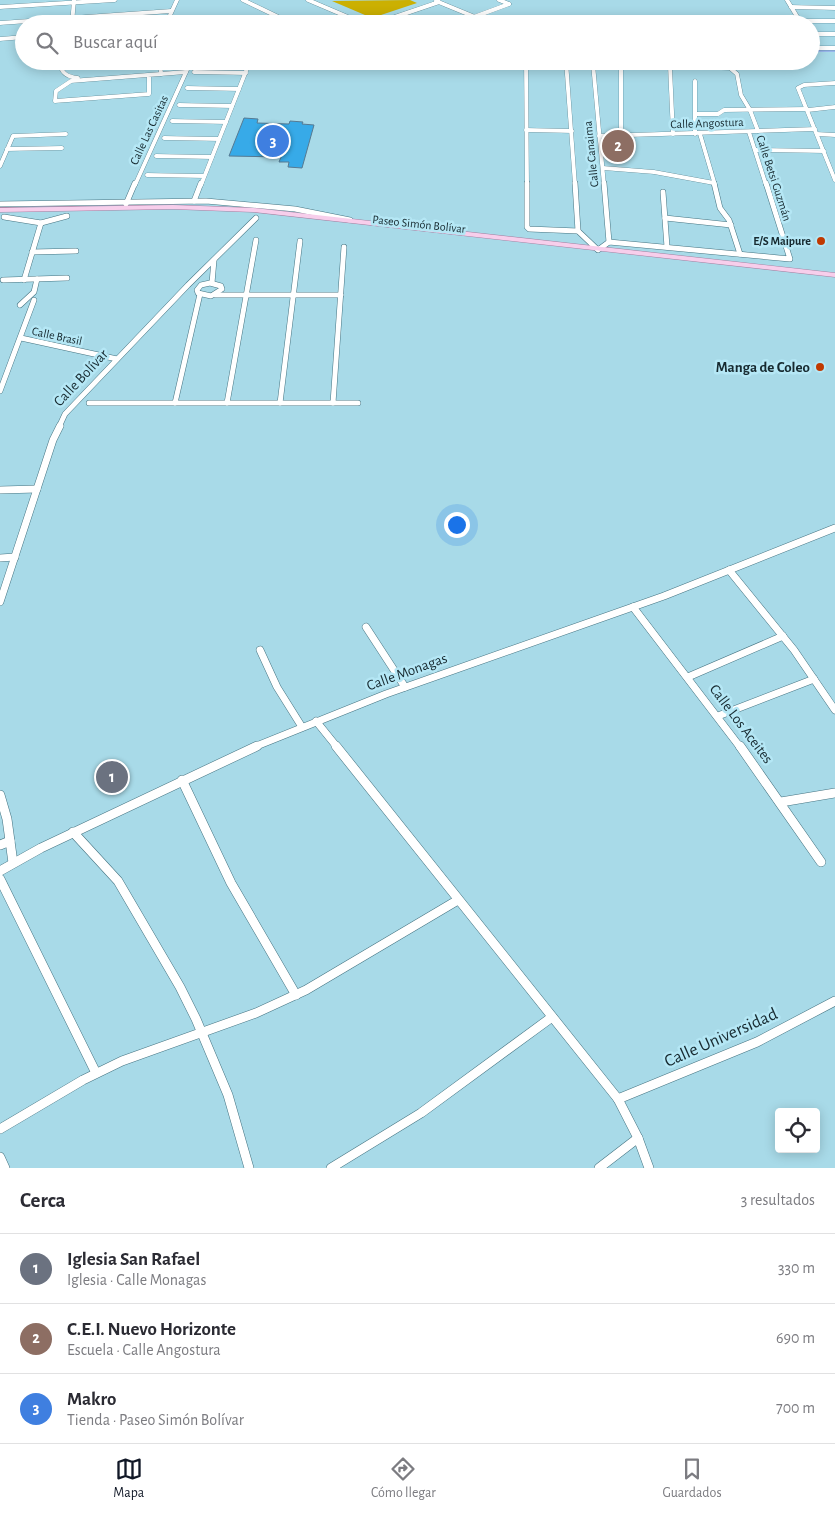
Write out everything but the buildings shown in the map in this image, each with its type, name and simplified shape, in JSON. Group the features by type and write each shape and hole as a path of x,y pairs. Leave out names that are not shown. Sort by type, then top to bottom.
{"main road":[{"name":"Paseo Simón Bolívar","path":"1,215 126,204 214,208 259,215 598,252 835,275"},
{"name":"Paseo Simón Bolívar","path":"1,215 259,215 352,221 835,282"}],"street":[{"path":"0,8 74,1 115,0"},
{"path":"170,15 177,0"},
{"path":"243,0 274,15"},
{"path":"312,0 344,15"},
{"path":"434,0 470,15"},
{"path":"480,15 509,4 500,0"},
{"path":"787,0 796,15"},
{"path":"72,15 74,1"},
{"path":"401,15 439,2"},
{"path":"791,8 835,8"},
{"path":"115,15 172,11"},
{"path":"820,21 835,21"},
{"path":"0,23 15,22"},
{"path":"820,34 835,34"},
{"path":"0,39 15,38"},
{"path":"820,48 835,48"},
{"path":"61,70 71,80 161,73"},
{"path":"194,201 247,70"},
{"path":"526,70 527,227 533,230 578,231"},
{"path":"567,70 578,231 598,252 609,242 740,254 728,218 720,208 714,182 697,134 695,81"},
{"name":"Calle Canaima","path":"594,70 609,242"},
{"path":"621,70 621,135"},
{"path":"670,70 672,134"},
{"path":"733,70 737,74 740,95 750,110 758,132"},
{"path":"149,75 149,94 55,101 56,91 71,80 187,71"},
{"name":"Calle Las Casitas","path":"126,204 187,71"},
{"path":"194,72 246,73"},
{"path":"835,84 800,86 798,88 835,180"},
{"path":"187,88 239,89"},
{"path":"179,104 232,106"},
{"path":"696,114 718,114 724,110 835,108"},
{"path":"172,121 226,122"},
{"name":"Calle Angostura","path":"599,136 815,129"},
{"path":"526,130 572,131"},
{"name":"Calle Betsi Guzmán","path":"740,254 790,259 749,132"},
{"path":"0,166 13,136 66,134"},
{"path":"817,134 835,135"},
{"path":"164,138 219,139"},
{"path":"7,149 62,148"},
{"path":"756,150 824,151"},
{"path":"156,156 212,158"},
{"path":"829,164 835,164"},
{"path":"603,168 654,172 714,182"},
{"path":"147,175 204,176"},
{"path":"663,192 666,247"},
{"name":"Paseo Simón Bolívar","path":"0,204 126,204 194,201 295,209 336,216 352,221"},
{"path":"1,215 41,223 67,216"},
{"name":"Calle Bolívar","path":"0,602 57,428 65,414 259,215"},
{"path":"665,218 730,224"},
{"path":"24,280 41,223"},
{"path":"227,403 256,240"},
{"path":"280,403 300,241"},
{"path":"333,403 344,247"},
{"path":"32,252 76,251"},
{"path":"212,283 214,260"},
{"path":"3,280 67,278"},
{"path":"20,305 34,292 37,279"},
{"path":"175,403 200,294 197,292 199,286 212,283 222,287 221,291 215,295"},
{"path":"200,294 341,296"},
{"path":"0,391 34,300"},
{"name":"Calle Brasil","path":"21,338 117,359"},
{"path":"89,403 358,403"},
{"path":"0,490 37,489"},
{"name":"Calle Monagas","path":"0,871 13,862 73,832 182,780 239,753 316,721 405,687 633,608 835,528"},
{"path":"0,558 15,557"},
{"path":"729,570 783,636 835,710"},
{"name":"Calle Los Aceites","path":"633,608 718,716 781,802 821,862"},
{"path":"366,627 405,687"},
{"path":"688,677 783,636"},
{"path":"260,650 277,687 302,727"},
{"path":"718,716 814,679"},
{"path":"316,721 618,1099 638,1138 649,1168"},
{"path":"182,780 231,883 296,995"},
{"path":"781,802 835,793"},
{"path":"0,795 7,819 13,862"},
{"path":"73,832 118,881 160,950 202,1032 228,1095 249,1168"},
{"path":"0,845 10,841"},
{"path":"0,879 96,1073"},
{"path":"0,1129 96,1073 122,1061 256,1013 296,995 335,975 458,900"},
{"name":"Calle Universidad","path":"618,1099 740,1049 817,1012 835,1001"},
{"path":"331,1168 421,1113 552,1017"},
{"path":"599,1168 638,1138"},
{"path":"0,1157 5,1168"}],"shaded area":[{"path":"410,0 417,3 381,15 365,15 332,1"}],"waterway":[{"path":"820,51 835,51"}],"place":[{"name":"Makro","path":"273,141"},
{"name":"C.E.I. Nuevo Horizonte","path":"618,146"},
{"name":"E/S Maipure","path":"821,241"},
{"name":"Manga de Coleo","path":"820,367"},
{"name":"Iglesia San Rafael","path":"112,777"}]}
